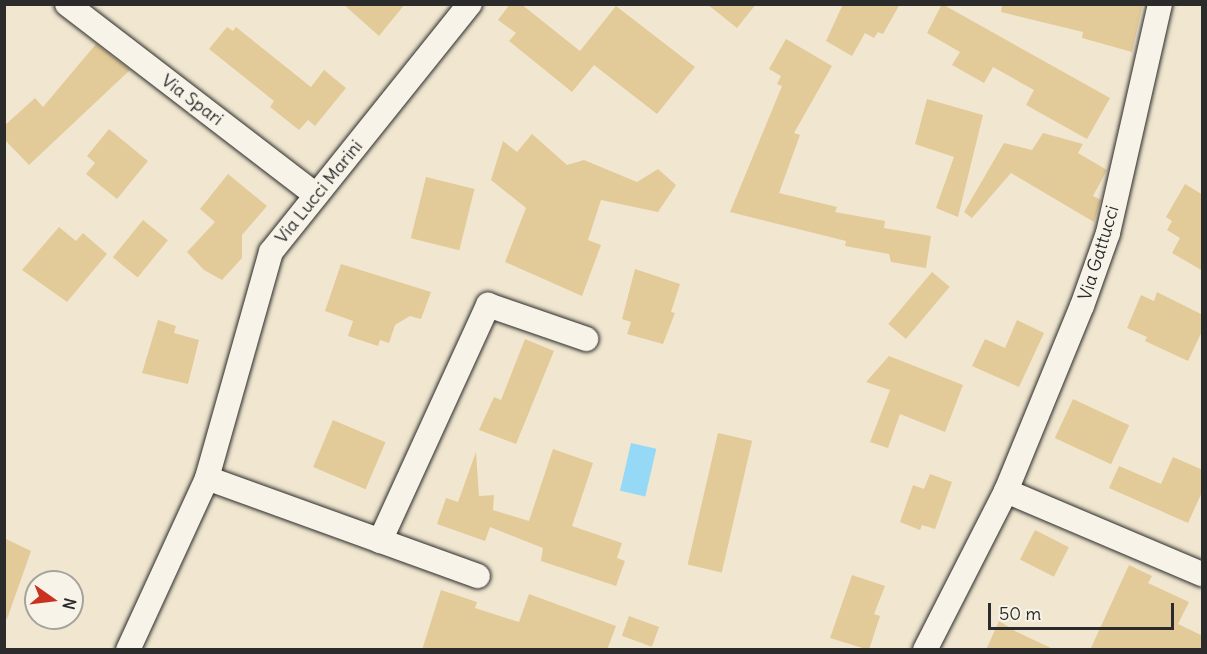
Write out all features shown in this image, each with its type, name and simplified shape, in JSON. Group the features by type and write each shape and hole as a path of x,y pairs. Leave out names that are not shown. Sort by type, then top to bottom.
{"street":[{"name":"Via Spari","path":"67,4 316,195"},
{"name":"Via Lucci Marini","path":"128,650 207,478 271,252 470,4"},
{"name":"Via Gattucci","path":"925,650 1006,491 1082,306 1107,233 1160,4"},
{"path":"380,541 489,305 586,339"},
{"path":"207,478 478,576"},
{"path":"1006,491 1203,574"}],"water":[{"path":"631,443 656,449 645,497 620,491"}],"building":[{"path":"343,4 405,4 379,36"},
{"path":"510,4 521,4 580,51 616,6 695,67 657,114 594,65 572,92 509,41 516,33 498,20"},
{"path":"707,4 756,4 737,28"},
{"path":"843,4 900,4 883,34 878,32 874,38 865,33 852,56 826,41"},
{"path":"942,4 1110,98 1087,139 1026,105 1034,90 993,67 984,83 952,65 960,52 927,33"},
{"path":"1002,4 1143,4 1132,52 1082,38 1083,32 1001,12"},
{"path":"227,27 233,31 236,27 311,87 324,70 346,88 315,126 308,120 299,130 270,107 274,101 209,49"},
{"path":"786,39 832,66 794,133 800,135 779,193 837,207 835,212 885,221 884,228 931,236 926,268 891,262 889,254 845,246 846,241 730,212 782,86 777,84 781,76 769,69"},
{"path":"96,44 130,70 29,165 4,139 4,126 35,98 43,107"},
{"path":"927,99 983,115 958,217 936,208 954,157 915,144"},
{"path":"109,129 148,161 117,199 86,174 95,163 87,156"},
{"path":"1043,133 1083,144 1078,153 1107,170 1093,196 1101,200 1094,222 1011,173 972,218 964,212 1004,143 1032,150"},
{"path":"532,134 567,165 584,160 637,182 658,169 676,185 658,212 601,200 588,240 601,245 582,296 505,262 526,208 491,180 503,141 517,152"},
{"path":"228,174 267,206 242,235 242,258 222,280 204,270 187,252 215,222 200,209"},
{"path":"426,177 475,189 459,250 411,238"},
{"path":"1185,184 1203,195 1203,271 1172,253 1180,238 1167,230 1172,221 1166,217"},
{"path":"143,220 168,240 138,277 113,257"},
{"path":"59,227 76,241 83,233 107,254 67,302 22,270"},
{"path":"341,264 431,292 421,319 410,316 395,325 389,343 380,340 378,346 348,336 353,321 325,311"},
{"path":"635,269 680,284 671,312 675,313 663,344 627,334 631,322 622,319"},
{"path":"932,272 950,287 906,339 888,324"},
{"path":"1157,292 1203,315 1203,329 1188,361 1145,341 1147,337 1127,328 1141,295 1154,301"},
{"path":"158,320 176,326 174,333 199,340 188,384 142,373"},
{"path":"1017,320 1044,333 1019,387 972,366 985,339 1005,348"},
{"path":"525,339 554,351 516,444 479,430 494,397 501,400"},
{"path":"889,356 963,385 945,432 900,414 888,448 870,442 890,390 866,382"},
{"path":"1073,399 1129,425 1111,464 1055,438"},
{"path":"333,420 385,442 366,489 313,467"},
{"path":"718,433 752,441 722,572 688,565"},
{"path":"553,449 593,463 572,526 622,543 617,558 625,561 616,586 541,561 543,548 490,527 485,541 437,524 446,498 458,502 476,452 479,496 494,495 493,510 529,521"},
{"path":"1173,457 1203,470 1203,490 1188,523 1109,488 1119,466 1161,484"},
{"path":"930,474 952,482 935,529 922,525 920,530 900,522 913,485 924,489"},
{"path":"1035,530 1069,547 1054,577 1020,559"},
{"path":"4,538 31,551 7,619 4,618"},
{"path":"1129,565 1152,576 1148,583 1189,602 1178,624 1203,636 1203,650 1090,650"},
{"path":"852,575 885,586 874,614 880,616 869,650 830,638"},
{"path":"441,590 477,602 475,608 519,622 529,594 616,626 607,650 422,650"},
{"path":"629,616 659,627 652,647 622,636"},
{"path":"999,621 1015,631 1055,650 986,650"}]}
